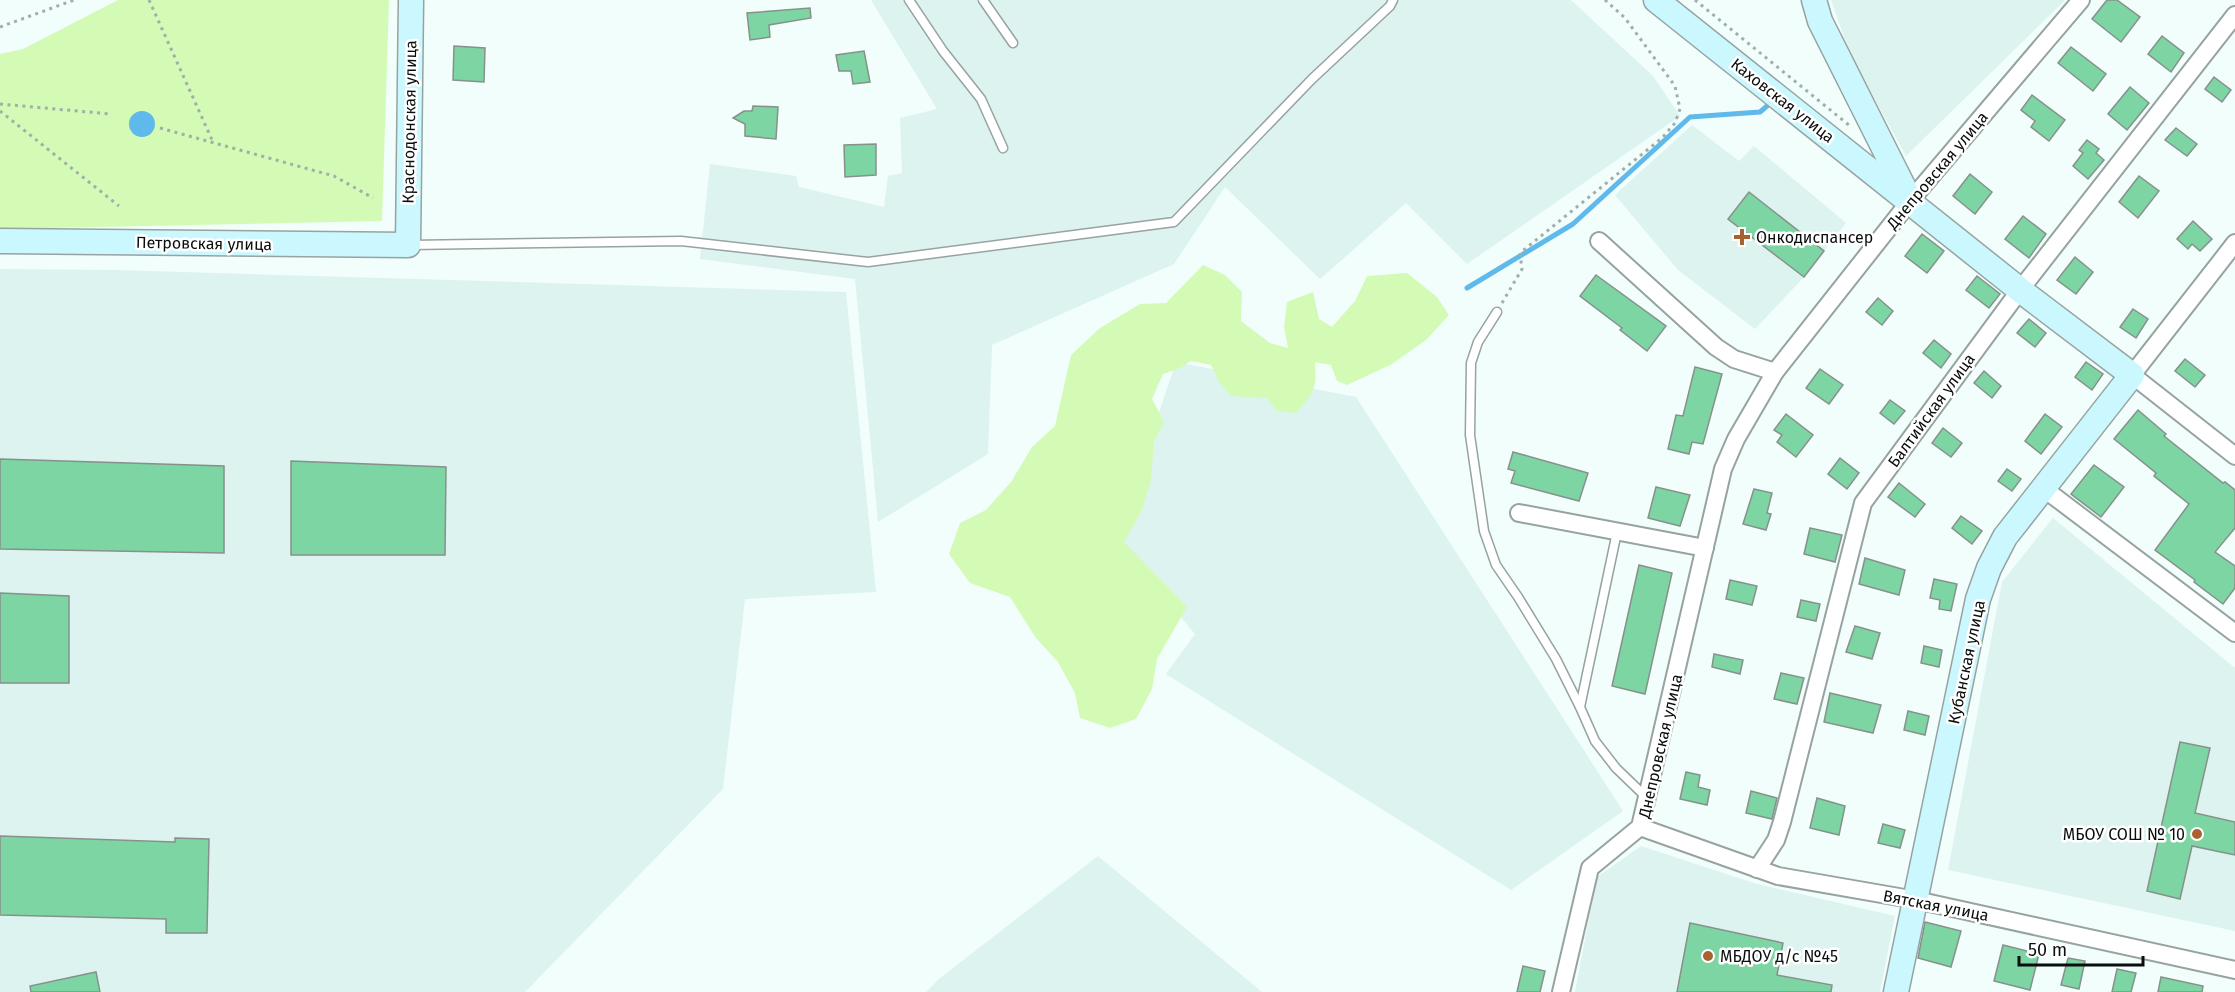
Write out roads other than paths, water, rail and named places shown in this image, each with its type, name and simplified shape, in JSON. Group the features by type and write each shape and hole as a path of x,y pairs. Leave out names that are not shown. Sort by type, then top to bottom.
{"street":[{"name":"Краснодонская улица","path":"408,245 411,0"},
{"name":"Каховская улица","path":"1656,0 1910,201"},
{"path":"1814,0 1820,21 1910,201 2020,290 2235,456"},
{"name":"Днепровская улица","path":"1561,992 1590,868 1640,827 1723,469 1736,439 1775,372 1910,201 2081,0"},
{"name":"Балтийская улица","path":"1757,869 1776,840 1782,822 1863,503 2020,290 2235,15"},
{"name":"Петровская улица","path":"0,241 408,245"},
{"path":"1599,241 1716,346 1734,358 1775,372"},
{"name":"Кубанская улица","path":"1896,992 1978,599 1989,568 2005,537 2235,243"},
{"path":"2043,488 2235,633"},
{"path":"1519,513 1705,548"},
{"name":"Вятская улица","path":"1640,827 1757,869 1796,880 1916,900 2235,970"}],"lane":[{"path":"909,0 943,51 981,99 1003,148"},
{"path":"983,0 1013,43"},
{"path":"408,245 681,241 868,262 1174,222 1312,79 1390,6 1393,0"},
{"path":"1497,312 1478,342 1471,363 1470,435 1484,531 1496,565 1556,659 1595,741 1616,768 1648,799"},
{"path":"1580,707 1617,532"}],"water":[{"path":"142,111 151,115 155,124 151,133 142,137 133,133 129,124 133,115"}],"waterway":[{"path":"1467,288 1573,224 1690,117 1760,112 1767,106"}],"place":[{"name":"Онкодиспансер","path":"1742,237"},
{"name":"МБОУ СОШ № 10","path":"2197,834"},
{"name":"МБДОУ д/с №45","path":"1708,956"}]}
